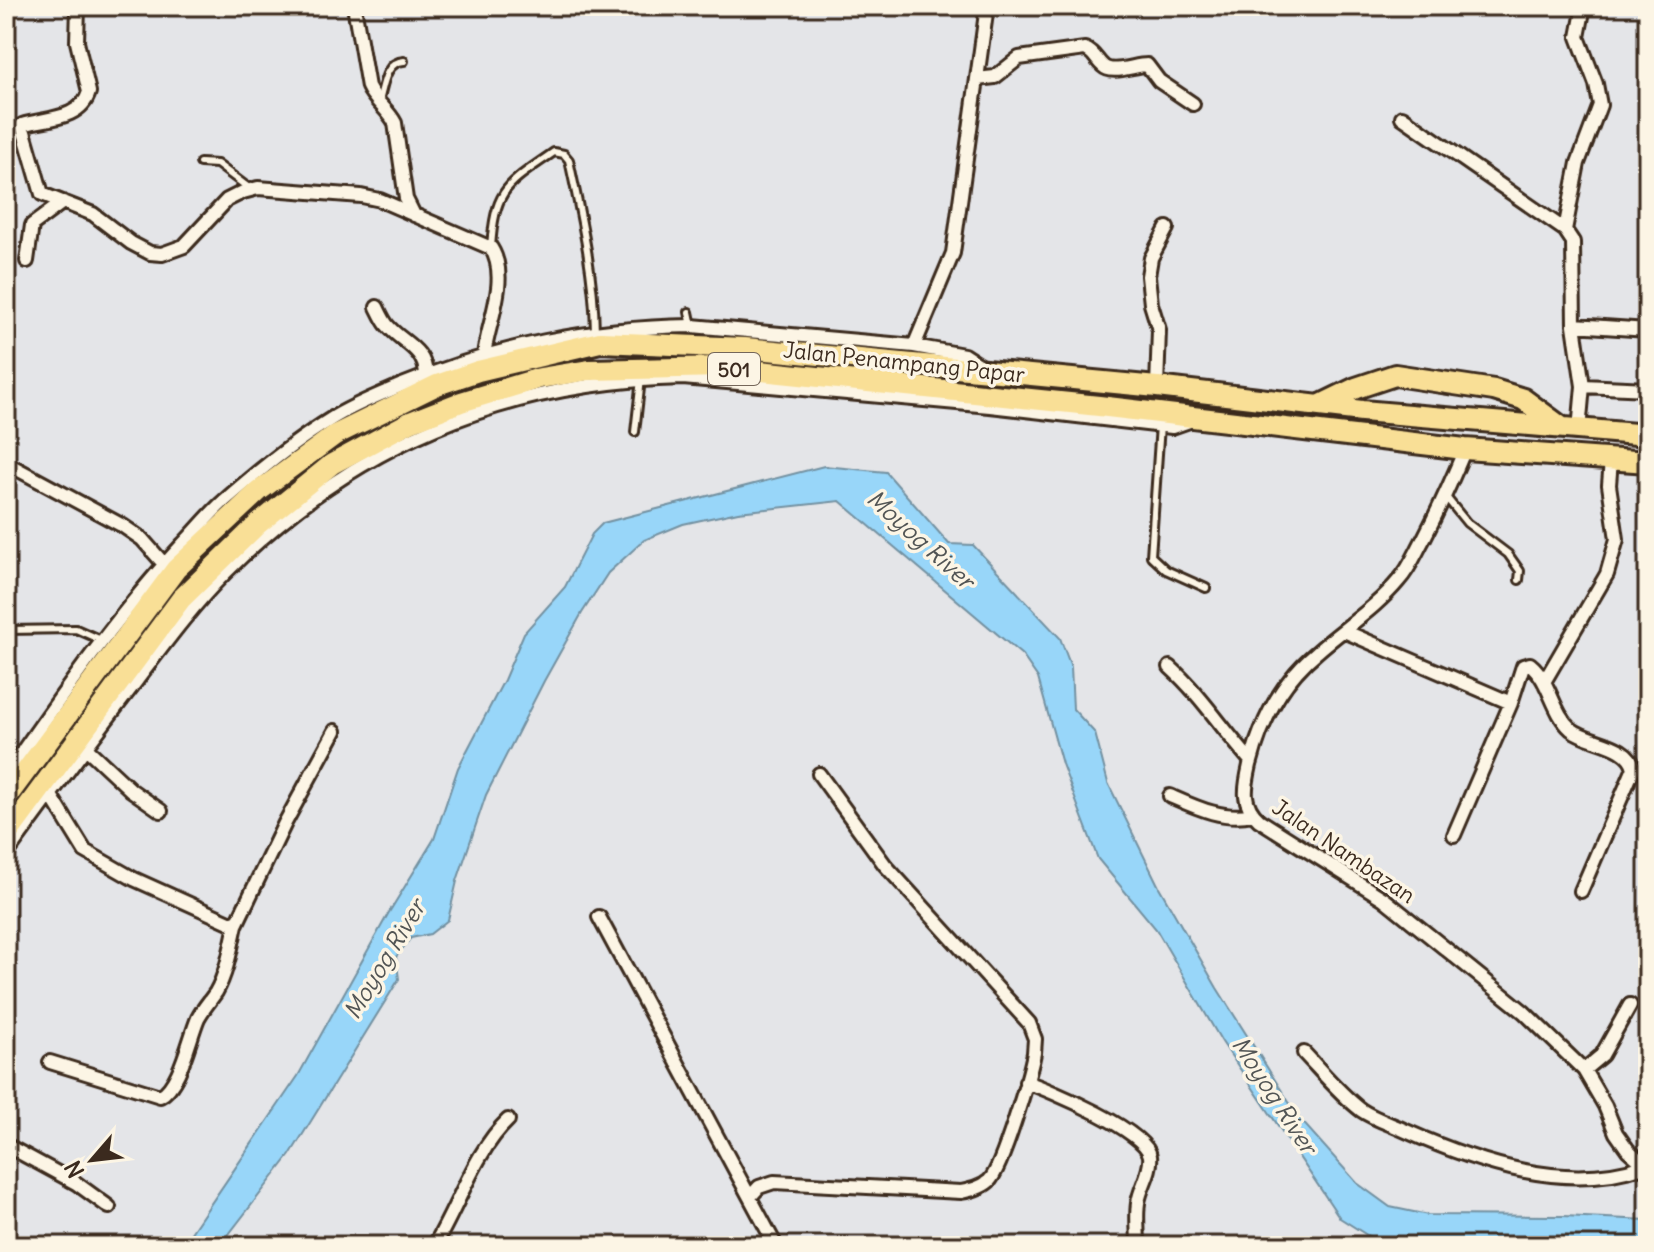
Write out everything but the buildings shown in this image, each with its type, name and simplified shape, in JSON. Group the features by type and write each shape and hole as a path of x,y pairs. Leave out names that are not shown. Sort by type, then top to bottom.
{"main road":[{"name":"Jalan Penampang Papar","path":"6,798 176,569 259,491 335,435 437,385 478,371 600,342 745,348 1157,387 1362,411 1648,435"},
{"name":"Jalan Penampang Papar","path":"6,836 181,599 257,525 332,464 410,422 461,402 540,378 589,370 707,367 962,391 1465,449 1648,462"},
{"path":"1319,406 1356,388 1395,375 1494,390 1523,399 1571,429"},
{"path":"1362,411 1371,426 1433,445"}],"street":[{"path":"78,6 77,42 89,92 87,100 70,113 52,120 40,119 22,125 42,194 83,208 131,243 150,253 162,254 184,246 227,200 250,189 361,196 389,202 491,248 499,267 484,355"},
{"path":"354,6 368,87 395,123 406,199 414,215"},
{"path":"914,346 953,253 987,6"},
{"path":"1565,230 1578,163 1600,105 1596,84 1578,37 1584,6"},
{"path":"977,79 995,77 1019,58 1085,49 1095,53 1104,67 1110,70 1147,65 1159,81 1193,104"},
{"path":"1402,117 1565,230 1573,242 1574,325 1583,386 1571,429"},
{"path":"27,261 32,225 63,202"},
{"path":"1157,387 1159,330 1151,304 1148,276 1151,258 1167,228"},
{"path":"377,307 388,326 421,355 426,365 426,375"},
{"path":"1574,325 1648,330"},
{"path":"6,775 101,640 164,564 224,501 333,417 426,375 538,340 595,331 692,326 914,346 964,355 993,373"},
{"path":"6,855 85,747 225,573 278,525 341,476 416,435 520,399 569,388 641,379 683,378 1172,427 1195,419"},
{"path":"1583,386 1648,389"},
{"name":"Jalan Nambazan","path":"1465,449 1445,496 1400,580 1316,652 1291,677 1272,705 1251,761 1244,791 1252,814 1280,835 1331,863 1384,899 1524,1012 1584,1070 1605,1106 1616,1133 1646,1167"},
{"path":"1544,682 1607,574 1617,539 1609,485 1611,460"},
{"path":"6,463 123,526 142,539 164,564"},
{"path":"1344,631 1511,703"},
{"path":"1454,835 1526,664 1534,667 1573,731 1624,753 1632,760 1634,768 1581,891"},
{"path":"1170,667 1192,687 1251,761"},
{"path":"50,1062 160,1096 168,1092 175,1083 198,1019 215,993 236,925 285,823 335,731"},
{"path":"85,747 131,790 161,811"},
{"path":"750,1197 759,1187 774,1182 946,1192 973,1190 991,1180 996,1171 1031,1068 1035,1039 1029,1023 885,865 819,774"},
{"path":"50,794 85,851 134,879 236,925"},
{"path":"1170,796 1202,810 1228,815 1252,814"},
{"path":"599,917 776,1246"},
{"path":"1584,1070 1602,1055 1630,1005"},
{"path":"1304,1053 1361,1110 1436,1144 1521,1172 1587,1176 1623,1173 1646,1167"},
{"path":"1026,1082 1058,1093 1138,1138 1148,1149 1150,1164 1137,1205 1138,1246"},
{"path":"434,1246 498,1129 508,1120"},
{"path":"6,1145 76,1183 109,1207"}],"lane":[{"path":"379,102 390,66 404,61"},
{"path":"491,248 493,222 502,194 554,152 564,154 569,160 580,212 593,292 595,331"},
{"path":"200,163 217,164 250,189"},
{"path":"689,312 692,326"},
{"path":"635,432 641,379"},
{"path":"1160,425 1151,556 1166,570 1206,588"},
{"path":"1445,496 1467,523 1508,554 1520,571 1519,580"},
{"path":"6,630 76,629 101,640"}],"water":[{"name":"Moyog River","path":"824,466 886,472 949,544 973,545 1060,638 1071,667 1073,709 1095,733 1108,783 1159,887 1217,988 1299,1118 1357,1183 1390,1207 1428,1215 1648,1220 1648,1246 1415,1246 1370,1237 1340,1218 1222,1042 1156,929 1098,859 1062,764 1038,678 1022,655 840,501 738,512 683,524 644,540 608,573 544,681 486,795 457,881 448,920 430,934 411,938 396,957 399,979 290,1155 223,1246 182,1246 298,1076 388,914 434,839 458,768 504,680 524,633 565,587 592,534 603,523"}]}
